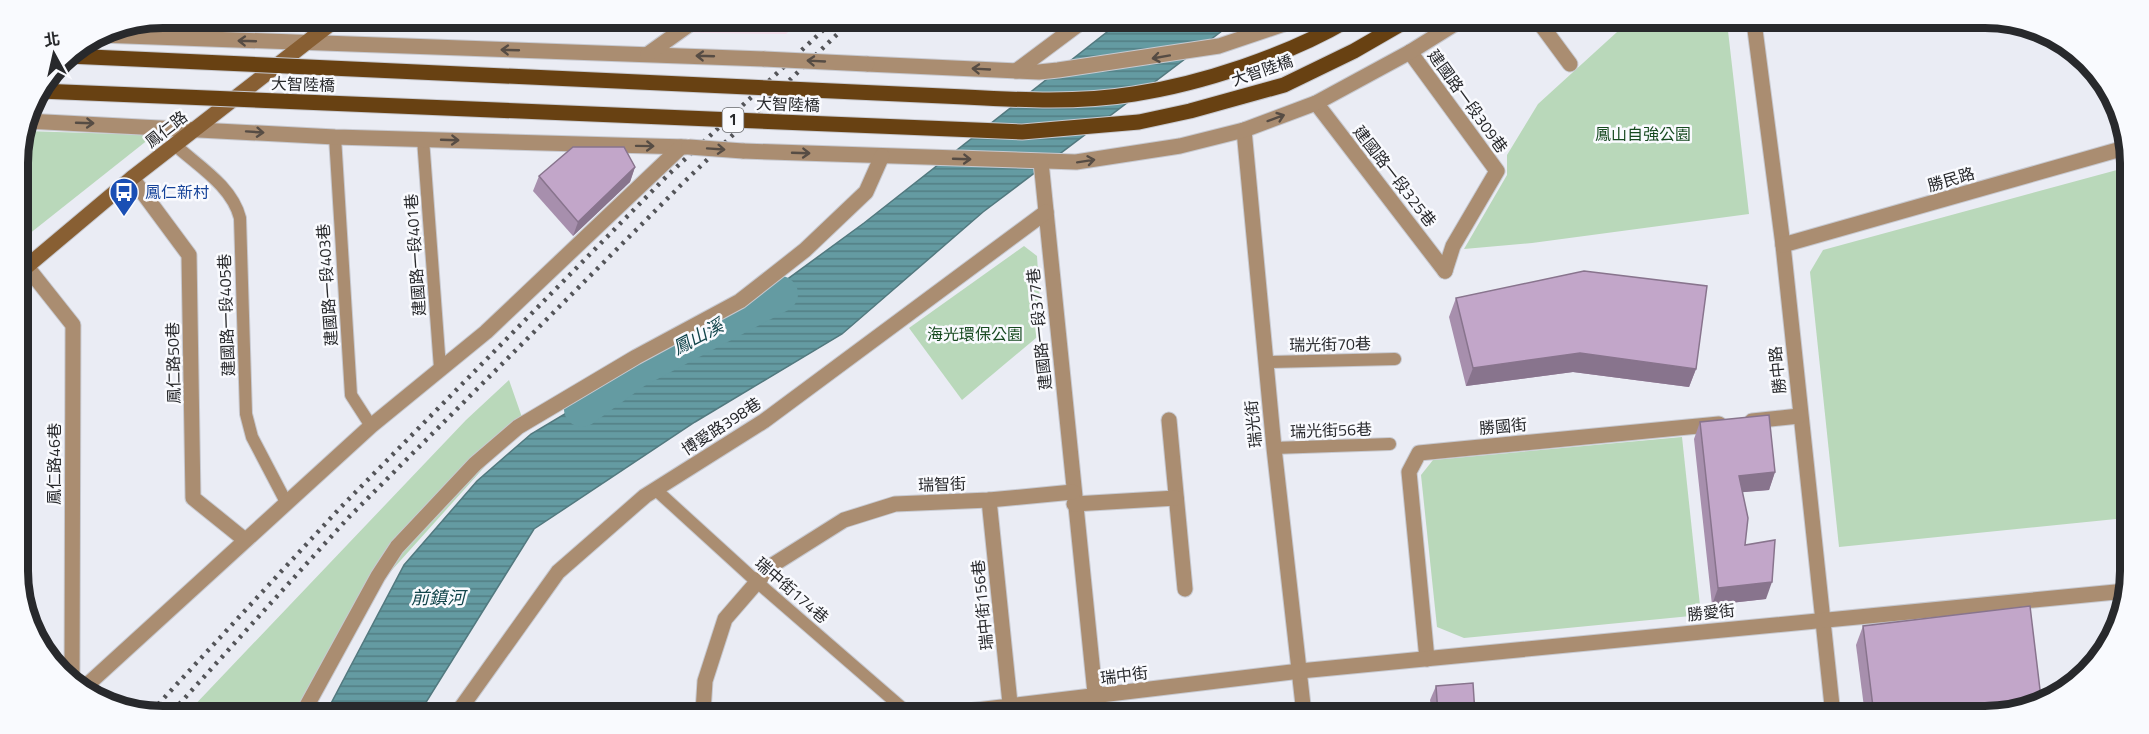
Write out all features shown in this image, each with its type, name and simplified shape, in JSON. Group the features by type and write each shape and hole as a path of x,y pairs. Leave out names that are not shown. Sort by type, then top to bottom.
{"main road":[{"name":"大智陸橋","path":"84,57 965,98 1078,99 1134,94 1184,83 1274,55 1330,28"},
{"name":"大智陸橋","path":"50,91 1022,132 1139,122 1284,85 1354,51 1393,28"}],"street":[{"path":"1016,71 1073,28"},
{"path":"120,36 648,54 1039,72 1155,58 1219,46 1271,28"},
{"path":"36,121 197,128 334,137 685,147 1076,162 1180,146 1244,130 1316,103 1410,52 1448,28"},
{"path":"1544,28 1570,64"},
{"name":"勝中路","path":"1755,28 1783,246 1799,416 1832,705"},
{"name":"鳳仁路","path":"29,265 132,178 325,29"},
{"path":"648,54 684,29"},
{"name":"建國路一段309巷","path":"1410,52 1497,171 1453,246 1445,271"},
{"name":"建國路一段325巷","path":"1316,103 1445,271"},
{"name":"瑞光街","path":"1244,130 1265,362 1303,705"},
{"path":"89,683 371,426 486,332 685,147"},
{"name":"勝民路","path":"1783,246 2119,149"},
{"path":"307,706 378,576 397,547 475,464 518,427 636,357 740,301 805,250 866,192 882,156"},
{"name":"建國路一段377巷","path":"1034,162 1046,212 1074,498"},
{"name":"鳳仁路50巷","path":"132,178 189,255 193,498 246,540"},
{"name":"博愛路398巷","path":"462,706 558,572 656,489 764,421 1046,212"},
{"name":"鳳仁路46巷","path":"29,276 73,325 72,669"},
{"name":"勝國街","path":"1427,659 1409,472 1419,453 1799,416"},
{"path":"1169,420 1185,589"},
{"path":"1074,498 1096,705"},
{"name":"瑞智街","path":"703,706 705,681 725,619 771,566 844,520 895,504 1074,498 1176,498"},
{"name":"瑞中街156巷","path":"989,500 1010,706"},
{"name":"勝愛街","path":"1300,671 2118,592"},
{"name":"瑞中街","path":"1039,706 1300,671"}],"lane":[{"name":"建國路一段403巷","path":"334,137 351,395 371,426"},
{"name":"建國路一段401巷","path":"423,139 440,368"},
{"name":"建國路一段405巷","path":"175,145 226,190 237,205 240,218 246,414 252,437 286,502"},
{"name":"瑞光街70巷","path":"1265,362 1395,359"},
{"name":"瑞光街56巷","path":"1274,448 1390,444"},
{"name":"瑞中街174巷","path":"656,489 757,582 899,706"}],"shaded area":[{"path":"208,29 299,29 295,32"},
{"path":"427,29 792,29 786,34"}],"green space":[{"name":"鳳山自強公園","path":"1621,28 1728,28 1749,214 1532,243 1464,249 1507,175 1507,155 1538,104"},
{"path":"32,131 154,135 29,234 29,155"},
{"path":"2120,169 2120,519 1839,547 1810,272 1823,250"},
{"name":"海光環保公園","path":"1024,246 1037,256 1042,333 962,400 909,328"},
{"path":"509,380 524,423 383,580 305,706 194,706 466,420"},
{"path":"1682,437 1701,615 1464,638 1437,627 1421,475 1433,460"}],"water":[{"name":"前鎮河","path":"1111,28 1225,28 983,212 842,334 695,422 534,529 424,706 330,706 404,565 477,481 531,434 615,384 692,349 864,223"}],"building":[{"path":"573,147 624,147 635,167 578,222 539,176"},
{"path":"1584,271 1707,286 1696,369 1580,353 1473,368 1456,298"},
{"path":"1769,415 1775,472 1739,476 1748,518 1745,545 1775,540 1772,582 1718,588 1700,422"},
{"path":"2030,606 2040,694 2012,703 1994,705 1873,705 1863,626"},
{"path":"1473,683 1474,705 1437,705 1436,686"}],"waterway":[{"name":"鳳山溪","path":"582,409 636,370 780,294"}],"railway":[{"path":"157,705 340,508 668,175 825,29"},
{"path":"178,706 349,517 681,185 843,29"}],"place":[{"name":"鳳仁新村","path":"124,218"}]}
